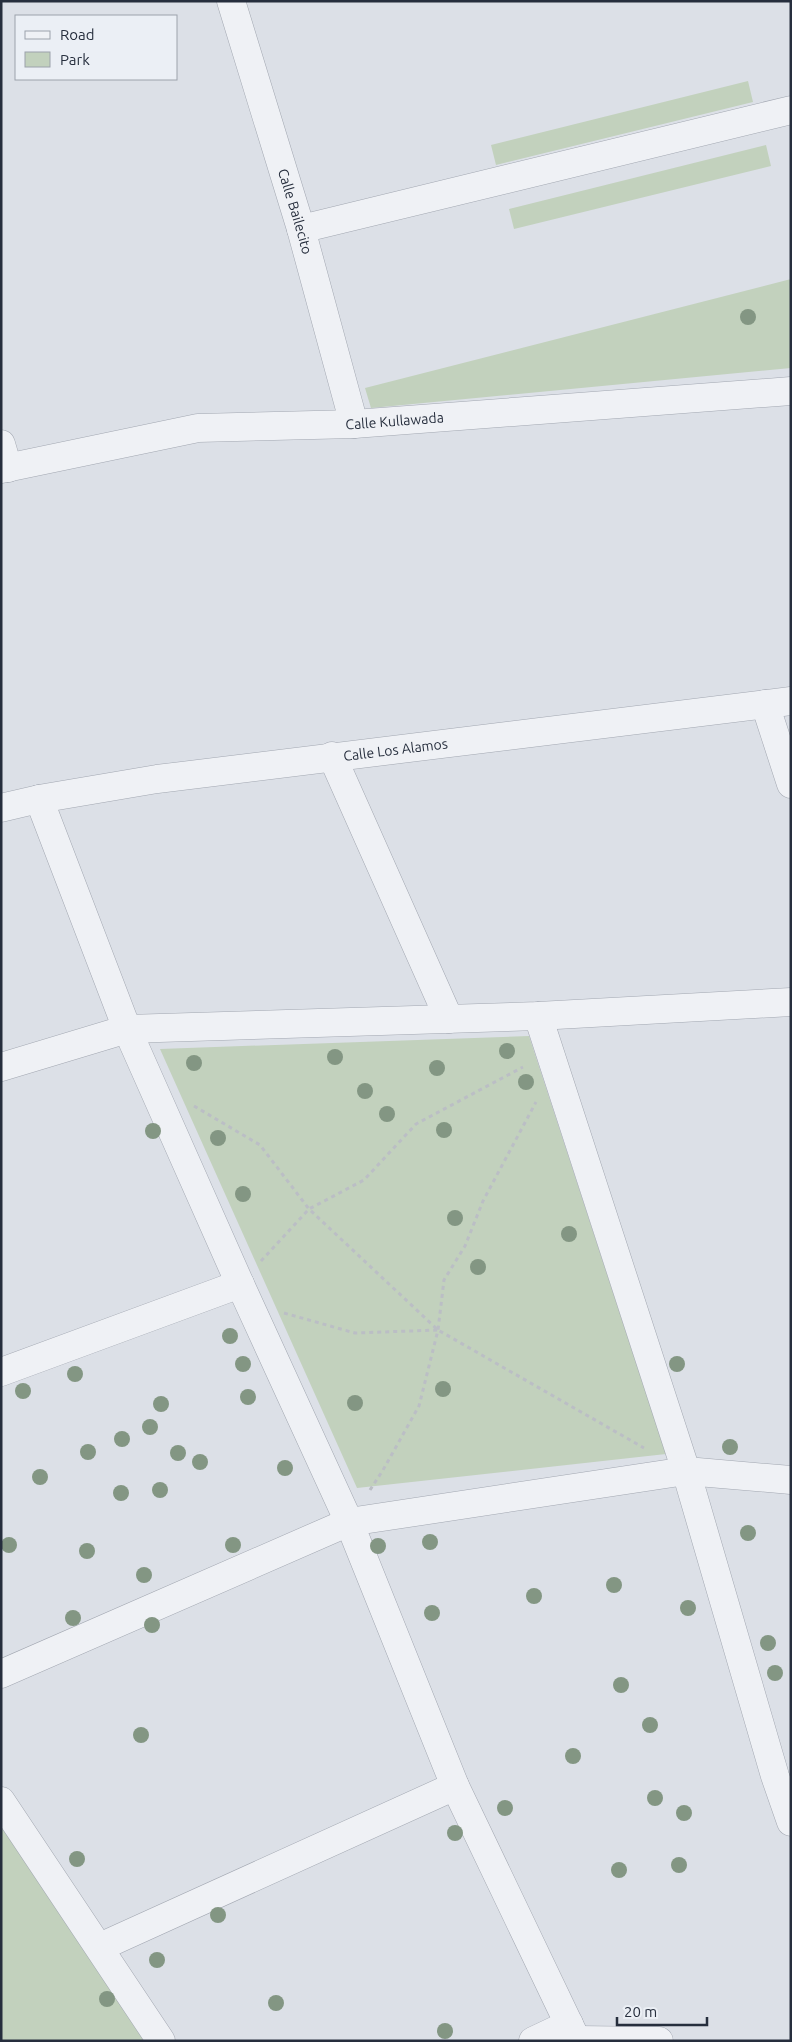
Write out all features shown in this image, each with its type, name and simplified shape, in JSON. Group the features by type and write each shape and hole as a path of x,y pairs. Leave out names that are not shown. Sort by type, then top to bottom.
{"street":[{"name":"Calle Bailecito","path":"231,1 301,229 354,424"},
{"path":"301,229 791,110"},
{"name":"Calle Kullawada","path":"3,460 198,428 354,424 791,391"},
{"path":"778,702 791,784"},
{"name":"Calle Los Alamos","path":"1,808 39,799 157,779 778,702"},
{"path":"332,756 448,1019"},
{"path":"39,799 127,1029 349,1522 455,1786 574,2035"},
{"path":"1,1067 127,1029 538,1016 791,1002"},
{"path":"538,1016 783,1776 791,1822"},
{"path":"1,1372 245,1293"},
{"path":"1,1674 349,1522 686,1471 791,1480"},
{"path":"100,1947 455,1786"},
{"path":"1,1801 161,2041"},
{"path":"533,2041 574,2035 659,2041"}],"path":[{"path":"438,1330 355,1334 245,1293 309,1209 364,1180 416,1124 552,1059"},
{"path":"349,1522 383,1470 419,1406 438,1330 444,1280 464,1246 483,1201 552,1059"},
{"path":"192,1105 260,1145 309,1209 438,1330 686,1471"}],"green space":[{"path":"748,81 753,102 496,165 491,145"},
{"path":"766,145 771,166 514,229 509,209"},
{"path":"791,279 791,368 371,408 365,388"},
{"path":"529,1036 666,1454 357,1488 160,1049"},
{"path":"1,1825 147,2041 1,2041"}]}
